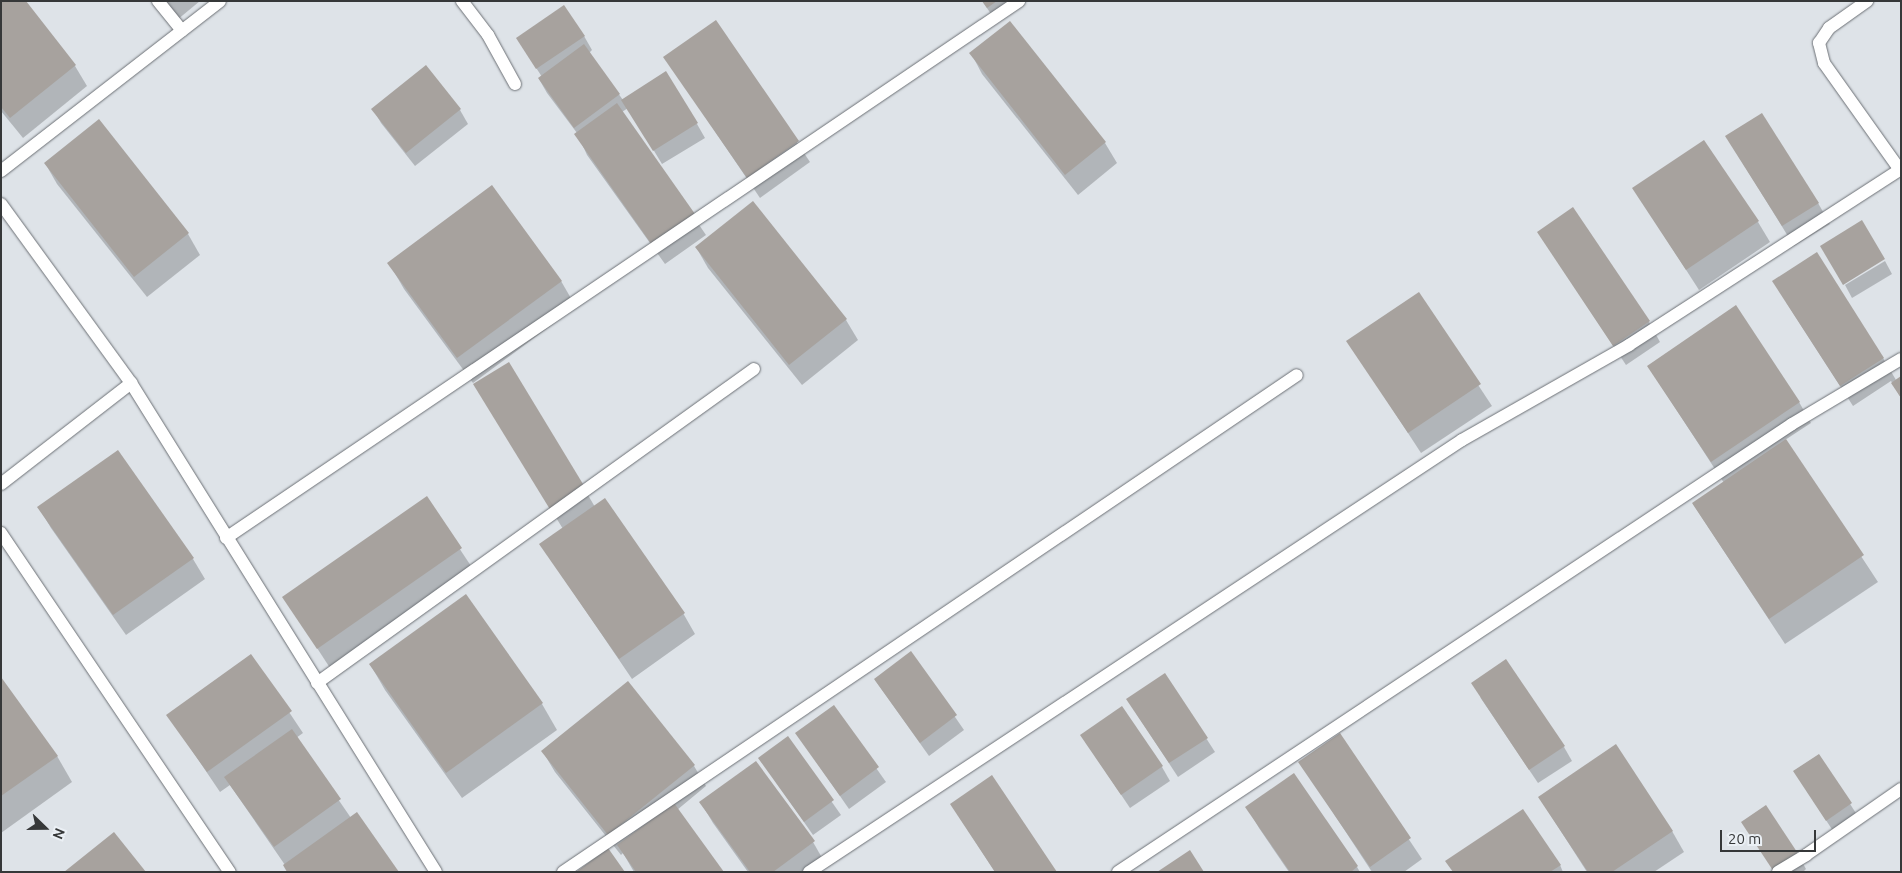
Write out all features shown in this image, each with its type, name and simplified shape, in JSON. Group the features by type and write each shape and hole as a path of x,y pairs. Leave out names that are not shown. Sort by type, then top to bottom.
{"lane":[{"path":"158,1 182,31"},
{"path":"1,171 220,1"},
{"path":"462,1 488,36 515,84"},
{"path":"226,538 1019,1"},
{"path":"809,872 1462,440 1629,346 1900,171 1824,63 1819,43 1829,28 1867,1"},
{"path":"1,204 131,383 436,872"},
{"path":"1118,872 1792,424 1901,360"},
{"path":"317,683 754,369"},
{"path":"563,872 1297,376"},
{"path":"1,484 131,383"},
{"path":"1,533 230,872"},
{"path":"1778,872 1901,790"}],"building":[{"path":"1,1 26,1 76,65 10,118 1,107"},
{"path":"982,1 997,1 987,8"},
{"path":"564,5 585,36 536,69 516,38"},
{"path":"716,20 799,141 747,178 663,57"},
{"path":"1010,21 1106,142 1065,175 969,53"},
{"path":"584,44 620,94 574,128 538,78"},
{"path":"426,65 461,109 406,153 371,109"},
{"path":"666,71 698,123 653,151 621,100"},
{"path":"617,103 695,214 652,245 574,134"},
{"path":"1762,113 1819,203 1782,226 1725,136"},
{"path":"99,119 189,233 134,277 44,163"},
{"path":"1704,140 1759,221 1686,270 1632,188"},
{"path":"492,185 562,281 457,358 387,263"},
{"path":"753,201 847,319 789,365 695,247"},
{"path":"1573,207 1650,321 1613,346 1537,232"},
{"path":"1862,220 1885,259 1843,285 1820,246"},
{"path":"1817,252 1884,358 1840,386 1772,281"},
{"path":"1419,292 1481,384 1408,433 1346,341"},
{"path":"1736,305 1800,402 1711,462 1647,366"},
{"path":"509,362 586,489 551,511 473,384"},
{"path":"1901,376 1901,398 1891,383"},
{"path":"1786,439 1864,555 1769,619 1692,503"},
{"path":"118,450 194,558 113,615 37,507"},
{"path":"427,496 462,548 317,649 282,597"},
{"path":"605,498 685,613 619,659 539,544"},
{"path":"466,594 543,703 446,773 369,664"},
{"path":"911,651 957,715 920,743 874,679"},
{"path":"251,654 292,711 207,772 166,715"},
{"path":"1506,659 1565,746 1529,770 1471,683"},
{"path":"1165,673 1208,738 1169,763 1126,699"},
{"path":"1,677 58,756 1,796"},
{"path":"628,681 695,765 608,835 541,751"},
{"path":"834,705 879,767 840,796 795,733"},
{"path":"1122,706 1163,766 1121,795 1080,735"},
{"path":"292,729 341,799 274,847 224,777"},
{"path":"1340,733 1411,838 1370,867 1298,762"},
{"path":"788,736 834,800 804,822 758,758"},
{"path":"1616,744 1673,831 1612,872 1588,872 1538,797"},
{"path":"1819,754 1852,803 1826,821 1793,771"},
{"path":"756,761 815,841 773,872 750,872 699,802"},
{"path":"1294,773 1358,866 1351,872 1290,872 1245,807"},
{"path":"992,775 1057,872 995,872 950,804"},
{"path":"674,803 724,872 636,872 617,845"},
{"path":"1766,805 1799,855 1774,872 1741,822"},
{"path":"1523,809 1561,865 1550,872 1453,872 1445,861"},
{"path":"357,812 399,872 287,872 283,865"},
{"path":"114,832 146,872 64,872"},
{"path":"608,848 625,872 576,872"},
{"path":"1190,850 1204,872 1157,872"}]}
